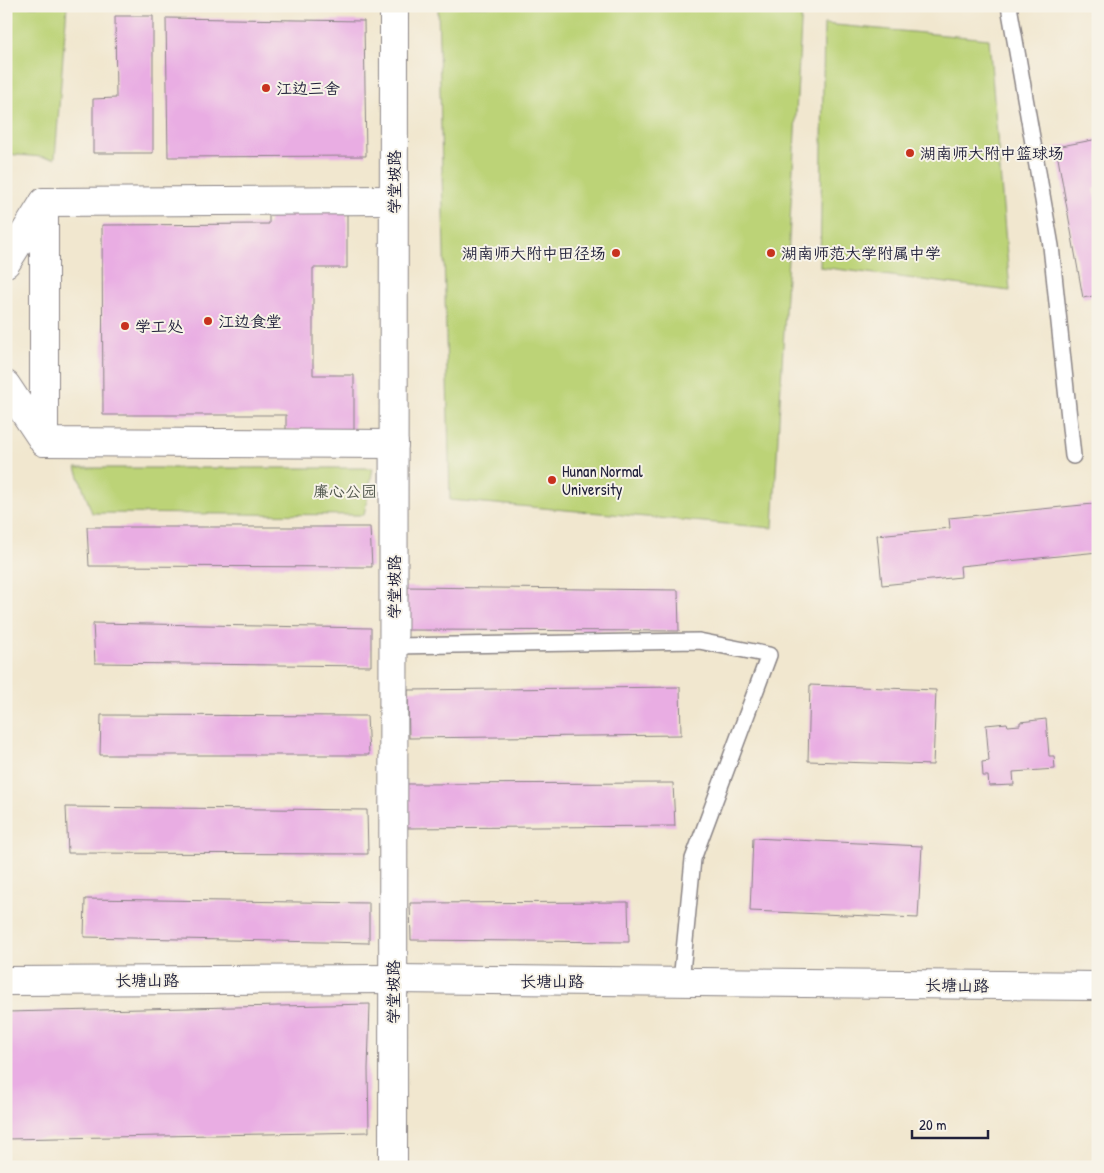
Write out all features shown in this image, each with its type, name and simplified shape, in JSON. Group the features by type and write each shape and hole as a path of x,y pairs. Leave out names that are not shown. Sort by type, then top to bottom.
{"street":[{"name":"学堂坡路","path":"393,1167 394,6"},
{"path":"44,202 394,200"},
{"path":"6,263 44,202"},
{"path":"44,202 44,442"},
{"path":"6,385 44,442"},
{"path":"44,442 394,444"},
{"name":"长塘山路","path":"6,981 394,979 1098,986"}],"lane":[{"path":"1008,6 1051,246 1073,456"},
{"path":"394,646 700,641 768,655 693,859 681,982"}],"green space":[{"path":"6,6 67,6 55,158 6,154"},
{"name":"湖南师大附中田径场","path":"438,6 802,6 773,528 450,500"},
{"name":"湖南师大附中篮球场","path":"824,24 989,39 1010,291 820,267"},
{"name":"廉心公园","path":"76,468 373,468 364,515 92,513"}],"building":[{"path":"115,16 153,16 153,153 93,153 93,99 116,98"},
{"name":"江边三舍","path":"166,18 364,21 366,156 168,157"},
{"path":"1098,139 1098,188 1094,189 1098,208 1098,295 1083,298 1056,147"},
{"name":"江边食堂","path":"269,209 347,209 347,268 313,268 313,375 354,375 354,430 286,430 286,415 103,415 102,225 269,224"},
{"path":"1093,504 1098,552 960,566 961,577 882,585 877,535 950,528 949,518"},
{"path":"87,527 370,527 372,567 89,566"},
{"path":"404,587 678,590 679,631 405,630"},
{"path":"93,623 371,628 371,666 95,663"},
{"path":"810,685 936,690 933,765 808,761"},
{"path":"680,687 681,735 409,738 408,690"},
{"path":"101,715 367,716 369,755 100,755"},
{"path":"1046,719 1049,756 1054,756 1055,769 1013,772 1014,785 989,786 988,776 983,776 982,762 989,761 986,725 1007,723 1008,726 1020,725 1020,722"},
{"path":"673,783 675,826 406,828 404,784"},
{"path":"66,807 367,810 368,854 68,853"},
{"path":"753,838 922,846 918,918 750,911"},
{"path":"85,899 369,903 369,943 84,937"},
{"path":"628,902 629,942 411,940 410,903"},
{"path":"370,1004 369,1132 6,1139 6,1012"}],"place":[{"name":"江边三舍","path":"266,88"},
{"name":"湖南师大附中篮球场","path":"910,153"},
{"name":"湖南师大附中田径场","path":"616,253"},
{"name":"湖南师范大学附属中学","path":"771,253"},
{"name":"江边食堂","path":"208,321"},
{"name":"学工处","path":"125,326"},
{"name":"Hunan Normal University","path":"552,480"}]}
